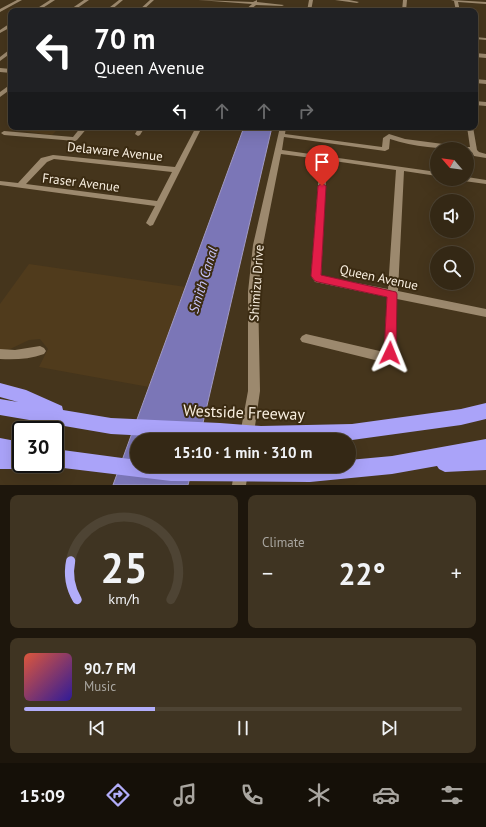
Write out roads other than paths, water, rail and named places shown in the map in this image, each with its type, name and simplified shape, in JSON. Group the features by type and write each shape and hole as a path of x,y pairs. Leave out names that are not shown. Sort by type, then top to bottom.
{"highway":[{"path":"0,390 20,395 70,418"},
{"name":"Westside Freeway","path":"0,407 111,426 220,431 229,433"},
{"name":"Westside Freeway","path":"336,433 461,417 485,412"},
{"path":"0,447 12,449"},
{"path":"392,465 486,448"},
{"path":"0,460 12,460"},
{"path":"64,460 92,462 130,469"},
{"path":"356,469 392,465 486,461"}],"street":[{"path":"0,11 20,0"},
{"path":"40,8 53,0"},
{"path":"75,8 87,0"},
{"path":"111,8 121,0"},
{"path":"143,8 152,0"},
{"path":"200,0 256,2 282,5"},
{"path":"337,0 356,3"},
{"path":"455,0 486,3"},
{"path":"0,95 8,88"},
{"path":"1,135 75,139 82,130"},
{"path":"138,134 140,130"},
{"path":"150,223 198,130"},
{"path":"469,142 470,130"},
{"path":"282,131 383,149 385,149 386,138 389,136 404,141 430,145"},
{"name":"Shimizu Drive","path":"253,433 253,292 258,245 282,131"},
{"path":"277,151 430,173"},
{"path":"474,152 486,156"},
{"name":"Delaware Avenue","path":"20,186 44,160 57,156 178,170"},
{"name":"Queen Avenue","path":"324,157 316,276 318,279 486,313"},
{"path":"306,339 383,357 389,355 400,169"},
{"path":"474,180 486,182"},
{"name":"Fraser Avenue","path":"0,184 160,204"},
{"path":"0,354 15,355 40,351"},
{"path":"239,485 247,473"}],"water":[{"name":"Smith Canal","path":"243,130 271,130 201,433 132,433"},
{"path":"130,439 130,473 191,473 188,485 113,485"}]}
